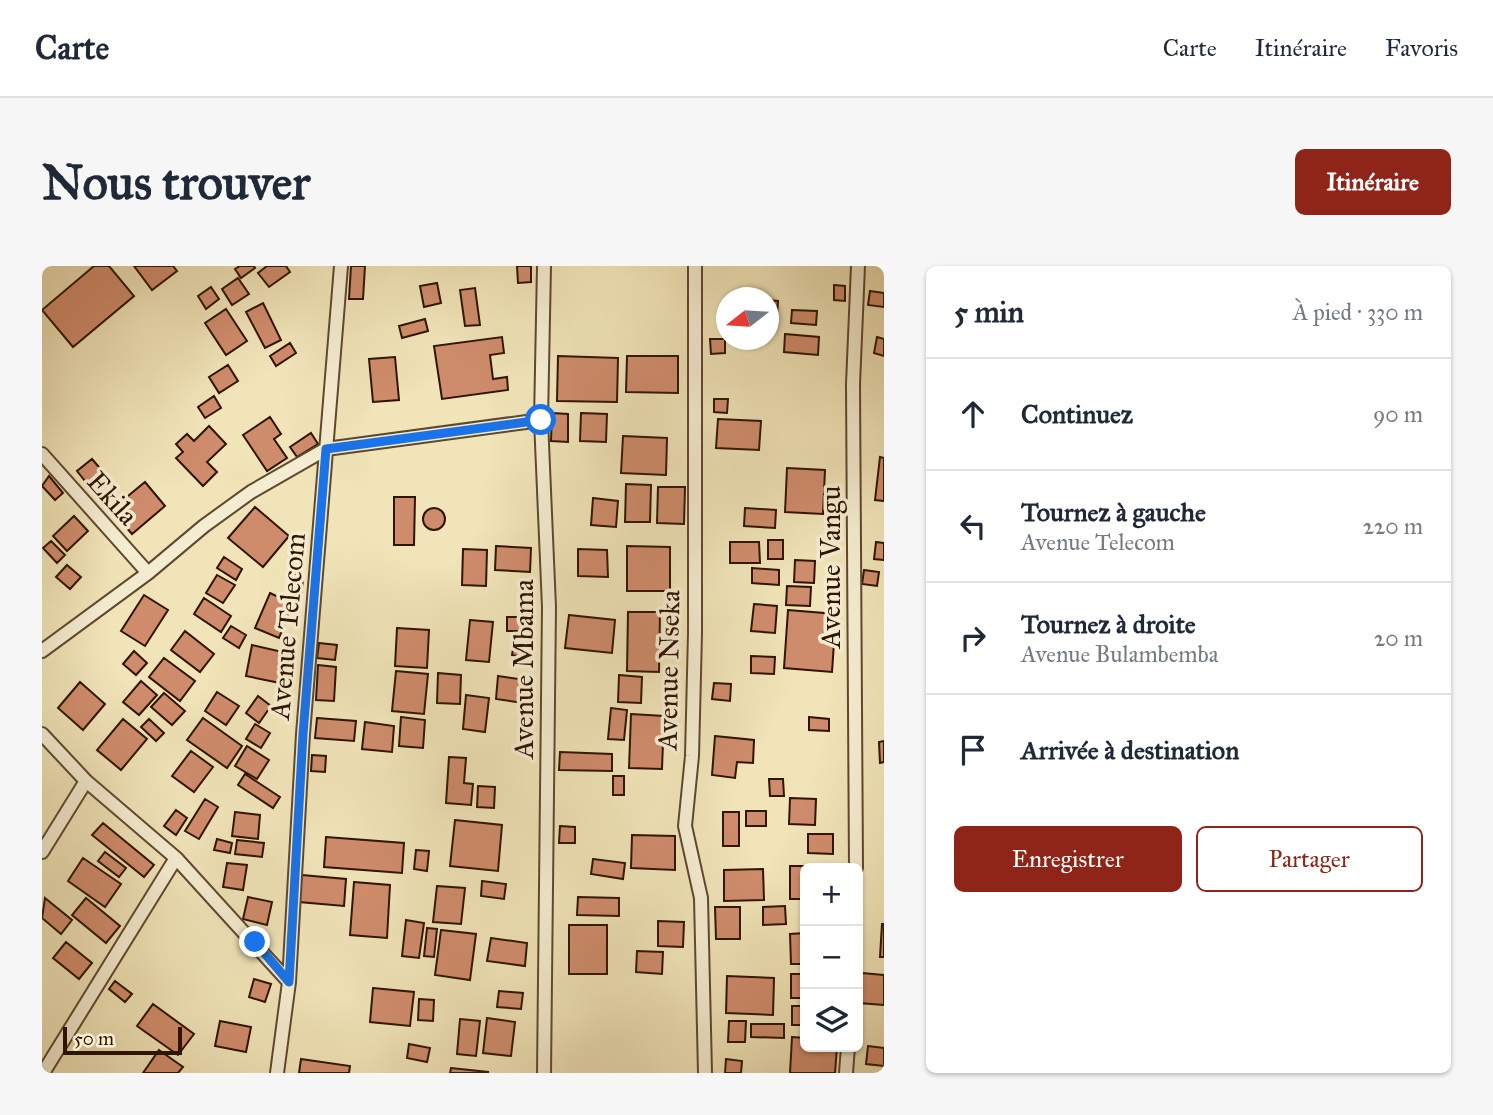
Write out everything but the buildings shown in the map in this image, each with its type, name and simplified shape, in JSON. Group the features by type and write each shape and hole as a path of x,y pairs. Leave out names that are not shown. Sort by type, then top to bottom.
{"street":[{"name":"Avenue Telecom","path":"277,1073 289,982 303,734 341,266"},
{"name":"Avenue Mbama","path":"544,266 541,420 549,607 544,1073"},
{"name":"Avenue Nseka","path":"695,266 695,633 692,756 685,826 701,898 705,1073"},
{"name":"Avenue Vangu","path":"856,863 853,384 859,266"},
{"path":"42,651 148,573 204,526 251,492 326,449 541,420"},
{"name":"Ekila","path":"42,454 148,573"},
{"path":"42,734 86,781 176,858 289,982"},
{"path":"42,852 86,781"},
{"path":"43,1073 176,858"},
{"path":"846,1073 848,1052"}],"route":[{"path":"255,942 289,982 303,734 326,449 541,420"}]}
